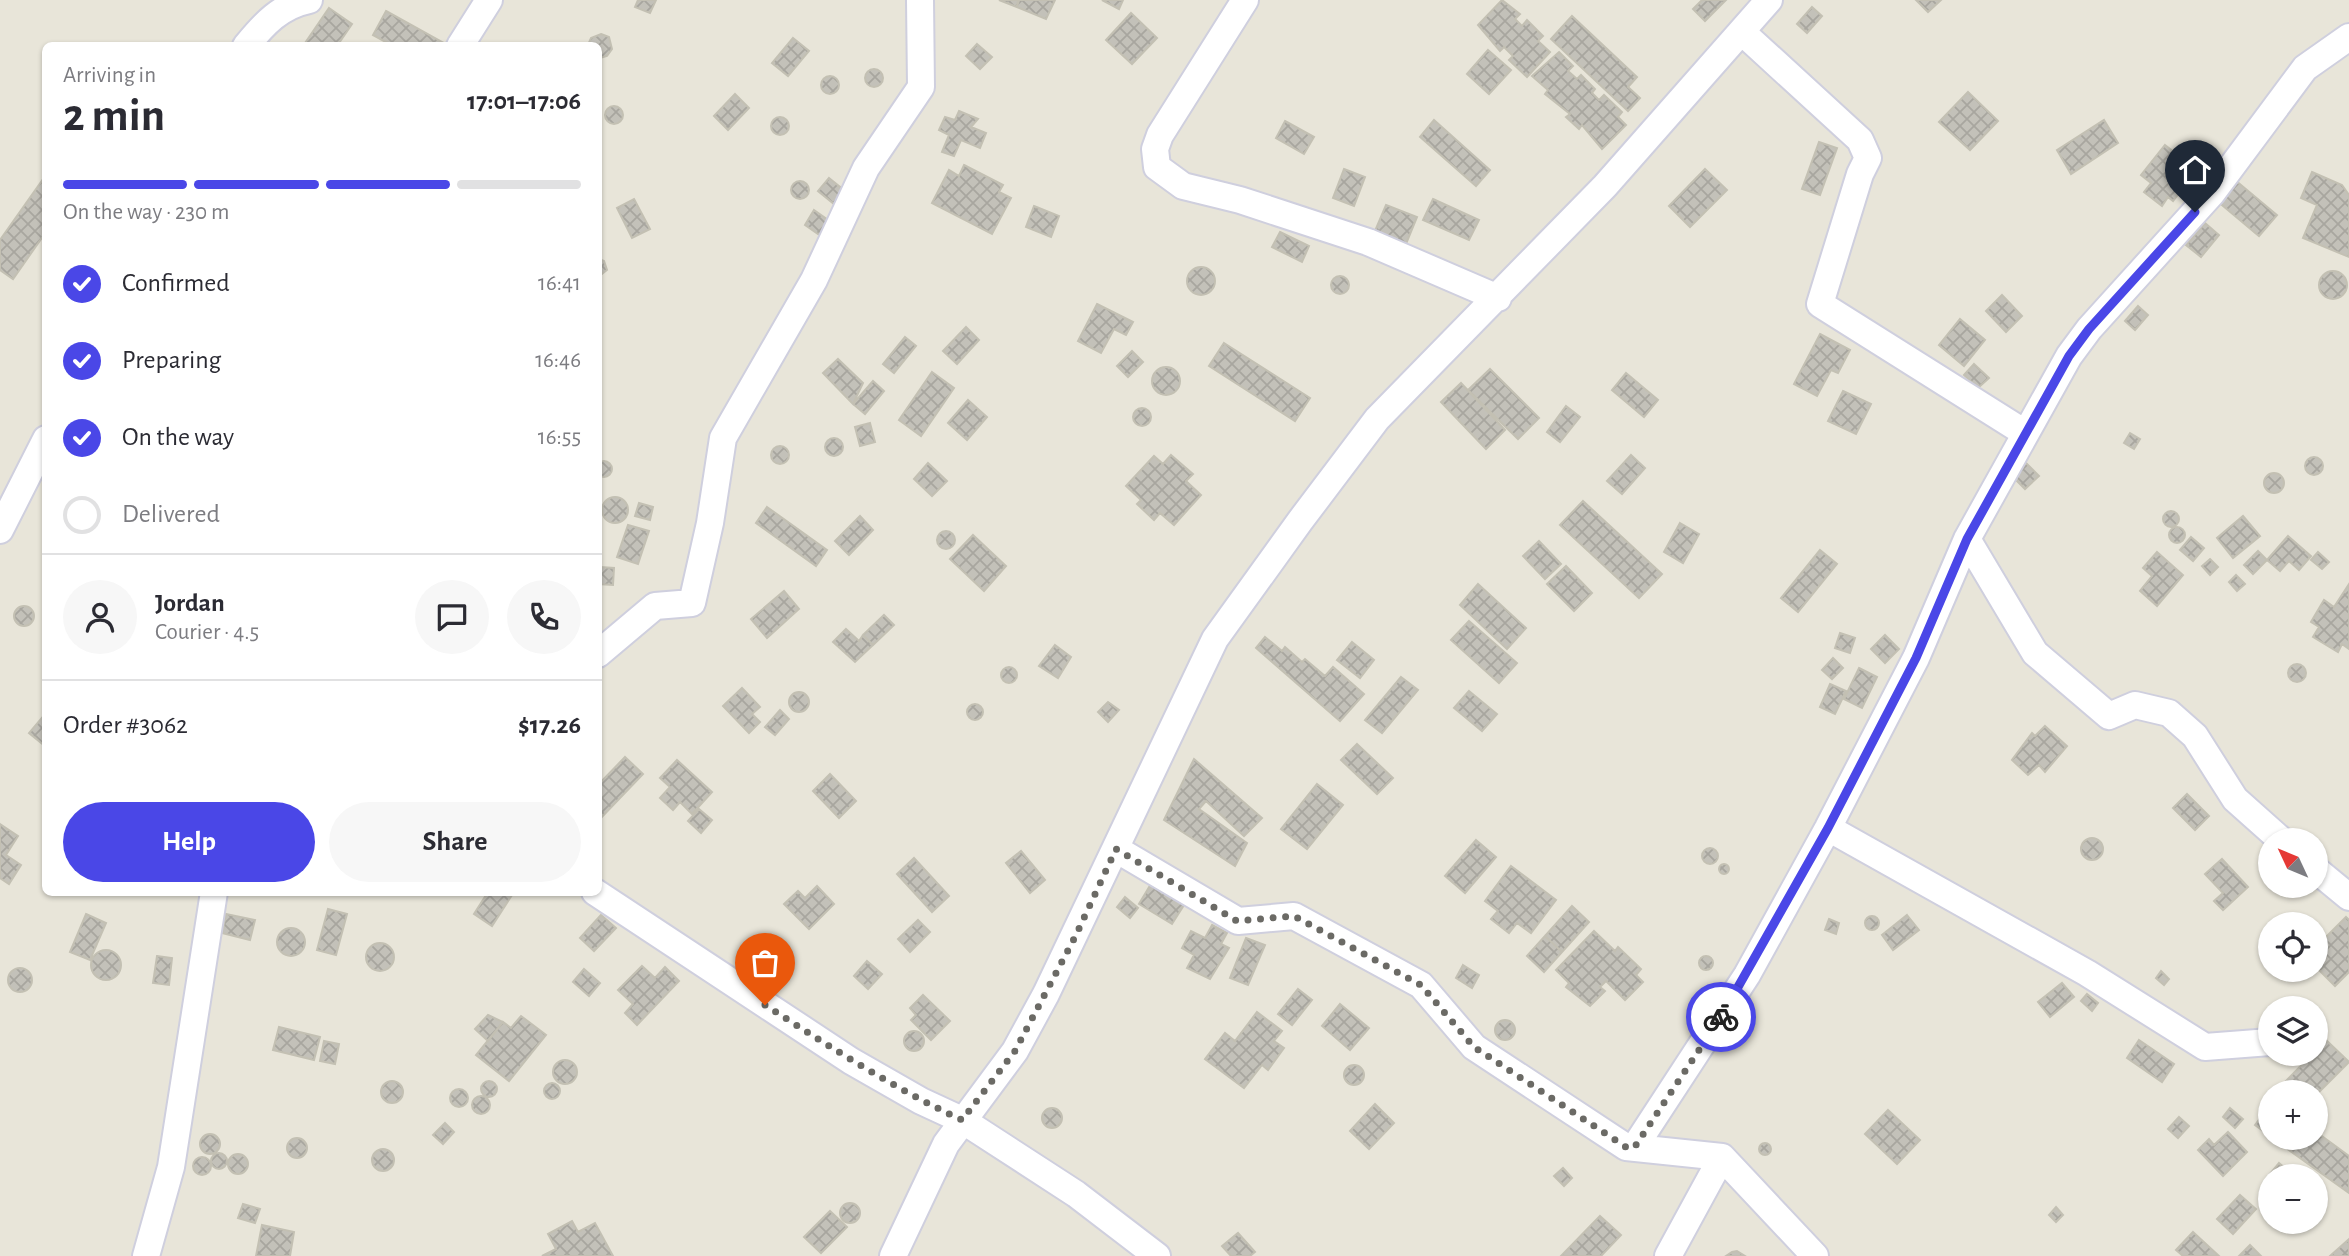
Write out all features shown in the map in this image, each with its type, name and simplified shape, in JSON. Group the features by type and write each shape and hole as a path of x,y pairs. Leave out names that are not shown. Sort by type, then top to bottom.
{"street":[{"path":"249,42 264,23 282,10 309,0"},
{"path":"463,42 489,0"},
{"path":"602,651 655,606 692,603 710,523 723,438 814,280 866,168 921,87 920,0"},
{"path":"1244,0 1160,135 1155,149 1157,167 1183,186 1240,200 1368,242 1498,298"},
{"path":"892,1256 946,1144 1015,1051 1076,935 1215,639 1377,419 1605,186 1769,0"},
{"path":"1741,32 1860,140 1868,158 1860,174 1820,304 2025,433"},
{"path":"1634,1148 1746,975 1828,828 1916,658 1967,539 2069,356 2089,329 2212,193 2305,68 2349,37"},
{"path":"0,530 42,447"},
{"path":"1967,539 2025,638 2052,670 2109,716 2135,705 2169,713 2195,736 2235,799 2268,828"},
{"path":"1828,828 2076,967 2205,1047 2258,1043"},
{"path":"1116,849 1237,921 1294,916 1421,985 1474,1047 1626,1147 1722,1157 1815,1256"},
{"path":"2328,880 2349,897"},
{"path":"146,1256 172,1167 213,896"},
{"path":"601,896 851,1060 921,1101 962,1120 1076,1194 1157,1256"},
{"path":"1668,1256 1722,1157"}],"building":[{"path":"638,0 656,0 650,13 635,7"},
{"path":"999,0 1018,0 1017,7"},
{"path":"1019,0 1055,0 1046,19 1017,7"},
{"path":"1102,0 1123,0 1119,9"},
{"path":"1502,0 1520,14 1515,19 1522,26 1527,20 1543,36 1538,41 1550,52 1527,77 1509,60 1513,56 1504,47 1500,51 1478,25"},
{"path":"1702,0 1726,0 1705,21 1693,9"},
{"path":"1916,0 1941,0 1928,12"},
{"path":"1812,7 1822,16 1807,33 1797,24"},
{"path":"329,8 352,24 340,42 306,42"},
{"path":"386,11 442,42 386,42 373,35"},
{"path":"1131,13 1157,38 1132,64 1106,40"},
{"path":"1572,16 1637,77 1628,87 1640,98 1628,111 1551,39"},
{"path":"601,34 609,37 612,49 607,56 602,57 602,42 589,42 591,38"},
{"path":"793,38 809,51 788,76 772,63"},
{"path":"977,44 992,57 980,69 966,56"},
{"path":"1488,50 1511,70 1489,94 1467,74"},
{"path":"1559,52 1573,66 1568,71 1577,79 1581,75 1595,89 1592,93 1599,100 1604,95 1622,112 1618,117 1626,125 1602,149 1582,125 1579,129 1566,117 1570,114 1545,94 1548,90 1532,76"},
{"path":"874,69 882,74 883,78 878,86 874,87 866,82 865,78 870,70"},
{"path":"830,76 838,81 839,85 834,93 830,94 822,89 821,85 826,77"},
{"path":"1968,92 1998,121 1970,150 1939,122"},
{"path":"735,94 749,108 728,130 714,116"},
{"path":"614,106 620,109 623,115 620,121 614,124 608,121 605,115 608,109"},
{"path":"959,111 978,119 971,127 986,133 980,148 961,140 954,156 942,152 949,135 939,130 945,117 955,120"},
{"path":"780,117 788,122 789,126 784,134 780,135 772,130 771,126 776,118"},
{"path":"1434,120 1490,170 1476,186 1420,137"},
{"path":"2104,120 2118,143 2071,174 2057,150"},
{"path":"1285,121 1314,137 1304,154 1276,138"},
{"path":"1819,142 1837,148 1820,195 1802,189"},
{"path":"2165,145 2197,170 2173,201 2168,197 2162,206 2144,192 2151,183 2141,175"},
{"path":"964,165 1003,185 999,192 1011,198 992,234 932,203 949,170 959,176"},
{"path":"1344,169 1365,177 1354,206 1333,198"},
{"path":"1705,169 1727,190 1690,227 1669,206"},
{"path":"2312,172 2342,185 2349,195 2349,257 2303,238 2317,205 2301,198"},
{"path":"829,178 845,191 834,204 818,191"},
{"path":"2235,180 2277,215 2259,236 2217,201"},
{"path":"42,181 42,238 13,279 0,270 0,240"},
{"path":"800,181 808,186 809,190 804,198 800,199 792,194 791,190 796,182"},
{"path":"634,199 650,229 632,238 617,208"},
{"path":"1433,199 1479,220 1469,240 1423,220"},
{"path":"1386,205 1417,217 1406,244 1375,231"},
{"path":"1034,206 1059,216 1051,237 1026,227"},
{"path":"814,210 831,222 821,236 805,225"},
{"path":"2205,223 2219,235 2201,257 2186,245"},
{"path":"1280,232 1309,246 1302,262 1272,247"},
{"path":"602,260 604,261 607,270 602,274"},
{"path":"1201,267 1211,271 1215,281 1211,291 1201,295 1191,291 1187,281 1191,271"},
{"path":"2333,271 2343,275 2347,285 2343,295 2333,299 2323,295 2319,285 2323,275"},
{"path":"1340,276 1348,281 1349,285 1344,293 1340,294 1332,289 1331,285 1336,277"},
{"path":"2002,295 2022,316 2006,332 1986,311"},
{"path":"1097,304 1133,322 1126,335 1114,329 1101,353 1078,341"},
{"path":"2138,306 2148,315 2135,330 2125,321"},
{"path":"1960,319 1985,340 1964,366 1939,345"},
{"path":"966,327 979,340 957,364 943,351"},
{"path":"1820,334 1850,350 1838,373 1831,370 1817,396 1794,384"},
{"path":"905,337 916,346 894,373 883,364"},
{"path":"1224,343 1310,398 1295,421 1209,366"},
{"path":"1132,351 1143,362 1128,377 1117,366"},
{"path":"838,359 863,383 853,404 823,373"},
{"path":"1974,364 1989,378 1978,388 1964,375"},
{"path":"1166,367 1176,371 1180,381 1176,391 1166,395 1156,391 1152,381 1156,371"},
{"path":"1490,369 1539,418 1518,439 1468,390"},
{"path":"932,372 954,388 921,436 899,420"},
{"path":"1626,373 1658,400 1644,417 1612,390"},
{"path":"873,381 884,391 865,414 853,404"},
{"path":"1461,383 1505,430 1486,449 1441,402"},
{"path":"1843,391 1871,404 1856,434 1828,421"},
{"path":"968,400 987,417 967,440 948,423"},
{"path":"1566,406 1580,417 1560,442 1547,432"},
{"path":"1142,408 1150,413 1151,417 1146,425 1142,426 1134,421 1133,417 1138,409"},
{"path":"870,423 875,442 860,446 855,427"},
{"path":"2130,433 2140,439 2134,449 2124,443"},
{"path":"834,438 842,443 843,447 838,455 834,456 826,451 825,447 830,439"},
{"path":"780,446 788,451 789,455 784,463 780,464 772,459 771,455 776,447"},
{"path":"1171,455 1193,474 1186,481 1201,495 1174,525 1160,513 1154,520 1137,504 1141,500 1126,486 1154,456 1163,464"},
{"path":"1631,455 1645,468 1622,494 1607,481"},
{"path":"2314,457 2320,460 2323,466 2320,472 2314,475 2308,472 2305,466 2308,460"},
{"path":"602,462 610,463 610,475 602,476"},
{"path":"928,463 947,481 932,496 914,479"},
{"path":"2026,463 2039,476 2025,489 2012,476"},
{"path":"2274,473 2281,476 2284,483 2281,490 2274,493 2267,490 2264,483 2267,476"},
{"path":"615,497 624,501 628,510 624,519 615,523 606,519 602,510 606,501"},
{"path":"1583,501 1662,574 1639,598 1560,525"},
{"path":"639,503 653,507 650,520 635,516"},
{"path":"767,507 827,550 816,566 756,523"},
{"path":"2168,511 2174,511 2179,519 2177,525 2168,527 2163,522 2163,516"},
{"path":"860,516 873,530 849,555 835,541"},
{"path":"2243,516 2260,536 2233,558 2217,538"},
{"path":"1680,523 1699,534 1683,563 1664,552"},
{"path":"628,525 649,531 638,564 617,557"},
{"path":"2177,527 2185,535 2177,543 2169,535"},
{"path":"946,531 952,534 955,540 952,546 946,549 940,546 937,540 940,534"},
{"path":"973,535 1006,566 984,591 950,559"},
{"path":"2288,536 2311,556 2299,570 2289,561 2280,571 2267,560"},
{"path":"2191,537 2204,548 2193,561 2180,550"},
{"path":"1539,541 1561,564 1545,579 1523,556"},
{"path":"1820,550 1837,564 1798,612 1781,598"},
{"path":"2258,551 2267,560 2253,574 2244,565"},
{"path":"2157,552 2183,575 2157,606 2140,591 2152,576 2143,568"},
{"path":"2318,552 2329,562 2322,569 2311,560"},
{"path":"2210,559 2218,567 2210,575 2202,566"},
{"path":"1566,566 1592,593 1574,611 1547,584"},
{"path":"602,567 614,568 613,585 602,584"},
{"path":"2236,575 2245,584 2237,591 2229,582"},
{"path":"1478,584 1526,628 1507,649 1460,605"},
{"path":"2349,584 2349,649 2342,644 2338,652 2313,637 2319,627 2311,622 2324,600 2334,607"},
{"path":"784,591 799,609 767,638 751,619"},
{"path":"24,606 31,609 34,616 31,623 24,626 17,623 14,616 17,609"},
{"path":"884,615 894,625 873,645 863,635"},
{"path":"1469,621 1517,663 1499,683 1451,640"},
{"path":"846,629 859,641 863,635 873,645 855,662 833,642"},
{"path":"1840,633 1855,638 1850,653 1835,648"},
{"path":"1885,635 1899,649 1885,663 1871,649"},
{"path":"1265,637 1282,651 1285,647 1302,662 1305,659 1325,676 1333,667 1364,694 1340,721 1256,648"},
{"path":"1352,642 1374,660 1360,678 1337,660"},
{"path":"1055,645 1071,657 1058,678 1039,666"},
{"path":"1833,658 1843,668 1832,679 1822,670"},
{"path":"2297,664 2303,667 2306,673 2303,679 2297,682 2291,679 2288,673 2291,667"},
{"path":"1009,667 1017,675 1009,683 1001,675"},
{"path":"1859,668 1877,677 1862,708 1844,699"},
{"path":"1401,677 1418,690 1382,733 1365,720"},
{"path":"1830,684 1846,691 1835,714 1820,707"},
{"path":"742,688 760,707 752,714 760,722 749,733 723,706"},
{"path":"1469,691 1497,714 1482,731 1454,708"},
{"path":"795,692 803,692 809,702 803,712 795,712 789,706 789,698"},
{"path":"1108,702 1119,710 1108,722 1098,712"},
{"path":"975,704 983,712 975,720 967,712"},
{"path":"780,710 789,719 775,735 765,727"},
{"path":"42,718 42,744 29,733"},
{"path":"2045,726 2067,746 2045,772 2039,765 2028,775 2012,760 2032,733 2035,736"},
{"path":"1357,744 1393,778 1377,794 1341,760"},
{"path":"625,757 643,774 602,817 602,781"},
{"path":"1194,759 1262,818 1244,836 1206,801 1199,809 1247,843 1235,866 1164,820"},
{"path":"677,760 712,792 692,814 680,802 673,810 660,798 670,787 660,778"},
{"path":"830,774 856,801 839,818 813,791"},
{"path":"1317,784 1343,805 1307,849 1281,829"},
{"path":"2187,794 2209,816 2195,830 2173,808"},
{"path":"699,809 712,820 701,833 688,821"},
{"path":"0,824 18,836 6,855 21,865 9,884 0,878"},
{"path":"2092,838 2100,841 2103,849 2100,857 2092,860 2084,857 2081,849 2084,841"},
{"path":"1476,840 1496,857 1465,893 1445,876"},
{"path":"1710,848 1718,856 1710,864 1702,856"},
{"path":"1021,851 1045,880 1030,893 1006,863"},
{"path":"914,858 949,896 932,912 897,874"},
{"path":"2222,859 2248,887 2223,910 2214,901 2223,893 2205,874"},
{"path":"1724,864 1729,869 1724,874 1719,869"},
{"path":"1511,866 1556,900 1531,933 1517,923 1509,933 1491,919 1498,911 1485,901"},
{"path":"1151,884 1184,905 1172,924 1139,904"},
{"path":"817,886 834,904 809,929 784,904 798,891 805,898"},
{"path":"485,896 511,896 492,926 474,914"},
{"path":"1125,897 1138,908 1130,918 1117,907"},
{"path":"1572,906 1589,922 1562,952 1545,936"},
{"path":"328,909 347,914 336,955 317,950"},
{"path":"86,914 106,923 90,960 70,952"},
{"path":"226,914 255,920 250,940 222,933"},
{"path":"601,915 616,928 594,951 580,938"},
{"path":"1907,915 1919,930 1893,950 1882,935"},
{"path":"1869,916 1875,916 1879,923 1875,930 1869,930 1865,926 1865,920"},
{"path":"2346,917 2349,920 2349,972 2335,986 2328,979 2328,935"},
{"path":"1829,919 1839,923 1836,934 1825,930"},
{"path":"918,920 930,932 910,952 898,939"},
{"path":"1212,925 1227,933 1221,944 1229,948 1210,979 1187,968 1194,955 1182,948 1191,931 1205,938"},
{"path":"291,928 301,932 305,942 301,952 291,956 281,952 277,942 281,932"},
{"path":"1594,931 1615,951 1618,947 1641,969 1636,975 1643,982 1625,1000 1606,981 1600,987 1605,991 1590,1006 1566,987 1569,983 1556,970"},
{"path":"1545,936 1562,952 1544,972 1527,956"},
{"path":"1246,938 1265,945 1248,985 1230,978"},
{"path":"380,943 390,947 394,957 390,967 380,971 370,967 366,957 370,947"},
{"path":"106,950 116,955 121,965 116,975 106,980 96,975 91,965 96,955"},
{"path":"157,956 172,958 169,985 153,983"},
{"path":"1706,956 1711,958 1711,968 1706,970 1701,968 1699,963 1701,958"},
{"path":"867,961 882,974 868,989 854,976"},
{"path":"1463,965 1479,975 1472,988 1456,978"},
{"path":"642,966 655,978 665,967 679,981 637,1025 625,1013 633,1004 618,990"},
{"path":"20,968 29,971 32,980 29,989 20,992 11,989 8,980 11,971"},
{"path":"584,969 600,983 589,996 573,982"},
{"path":"2161,971 2169,979 2164,985 2156,978"},
{"path":"2062,983 2074,997 2050,1017 2038,1002"},
{"path":"1298,989 1312,1000 1292,1025 1278,1014"},
{"path":"2087,994 2098,1003 2092,1011 2081,1001"},
{"path":"923,995 950,1021 931,1040 911,1020 916,1015 910,1008"},
{"path":"1340,1004 1369,1028 1350,1050 1322,1026"},
{"path":"1257,1012 1282,1031 1274,1041 1284,1048 1268,1070 1262,1065 1244,1088 1205,1059 1225,1033 1235,1041"},
{"path":"488,1015 503,1022 488,1041 475,1029"},
{"path":"521,1016 546,1035 509,1081 476,1055 503,1022 511,1028"},
{"path":"1505,1020 1512,1023 1515,1030 1512,1037 1505,1040 1498,1037 1495,1030 1498,1023"},
{"path":"279,1027 320,1037 314,1060 273,1050"},
{"path":"914,1031 921,1034 924,1041 921,1048 914,1051 907,1048 904,1041 907,1034"},
{"path":"2139,1040 2174,1064 2162,1082 2127,1058"},
{"path":"324,1041 339,1044 335,1064 320,1061"},
{"path":"2328,1042 2349,1062 2328,1083 2328,1080 2287,1080 2301,1066 2328,1066"},
{"path":"565,1060 576,1067 577,1072 570,1083 565,1084 554,1077 553,1072 560,1061"},
{"path":"1354,1065 1361,1068 1364,1075 1361,1082 1354,1085 1347,1082 1344,1075 1347,1068"},
{"path":"392,1081 402,1088 403,1092 396,1102 392,1103 382,1096 381,1092 388,1082"},
{"path":"486,1081 492,1081 497,1089 495,1095 486,1097 481,1092 481,1086"},
{"path":"552,1083 558,1085 558,1097 552,1099 546,1097 544,1091 546,1085"},
{"path":"459,1089 465,1092 468,1098 465,1104 459,1107 453,1104 450,1098 453,1092"},
{"path":"481,1096 487,1099 490,1105 487,1111 481,1114 475,1111 472,1105 475,1099"},
{"path":"1375,1104 1394,1123 1369,1149 1350,1131"},
{"path":"1052,1108 1059,1111 1062,1118 1059,1125 1052,1128 1045,1125 1042,1118 1045,1111"},
{"path":"2230,1108 2243,1119 2235,1128 2223,1117"},
{"path":"1888,1110 1920,1140 1897,1164 1865,1134"},
{"path":"2179,1117 2189,1126 2178,1138 2168,1129"},
{"path":"445,1123 454,1132 443,1144 433,1135"},
{"path":"2228,1132 2247,1152 2223,1176 2198,1150 2209,1139 2214,1145"},
{"path":"210,1134 217,1137 220,1144 217,1151 210,1154 203,1151 200,1144 203,1137"},
{"path":"293,1138 301,1138 307,1148 301,1158 293,1158 287,1152 287,1144"},
{"path":"2328,1141 2349,1156 2349,1193 2328,1178 2328,1164 2308,1164 2289,1150 2328,1150"},
{"path":"1765,1143 1771,1149 1765,1155 1759,1149"},
{"path":"383,1149 391,1152 394,1160 391,1168 383,1171 375,1168 372,1160 375,1152"},
{"path":"219,1153 227,1161 219,1169 211,1161"},
{"path":"234,1154 242,1154 248,1164 242,1174 234,1174 228,1168 228,1160"},
{"path":"202,1157 208,1160 211,1166 208,1172 202,1175 196,1172 193,1166 196,1160"},
{"path":"1563,1168 1572,1178 1564,1186 1554,1176"},
{"path":"2240,1195 2256,1209 2233,1234 2217,1219"},
{"path":"850,1203 857,1206 860,1213 857,1220 850,1223 843,1220 840,1213 843,1206"},
{"path":"243,1204 260,1209 255,1223 238,1218"},
{"path":"2056,1207 2063,1215 2056,1222 2049,1215"},
{"path":"830,1211 847,1227 821,1253 804,1237"},
{"path":"1600,1216 1621,1235 1601,1256 1561,1256"},
{"path":"572,1221 578,1232 595,1223 613,1256 542,1256 556,1249 548,1234"},
{"path":"262,1225 294,1232 290,1256 256,1256"},
{"path":"2193,1232 2219,1256 2183,1256 2176,1250"},
{"path":"1238,1233 1255,1252 1250,1256 1231,1256 1222,1246"},
{"path":"2349,1239 2349,1256 2330,1256"},
{"path":"2250,1245 2261,1256 2239,1256"},
{"path":"1737,1251 1745,1256 1726,1256 1732,1252"}],"way so far":[{"path":"765,1005 921,1101 962,1120 1015,1051 1076,935 1116,849 1237,921 1294,916 1421,985 1474,1047 1626,1147 1634,1148 1721,1017"}],"route":[{"path":"1721,1017 1828,828 1916,658 1967,539 2069,356 2089,329 2195,212"}]}
